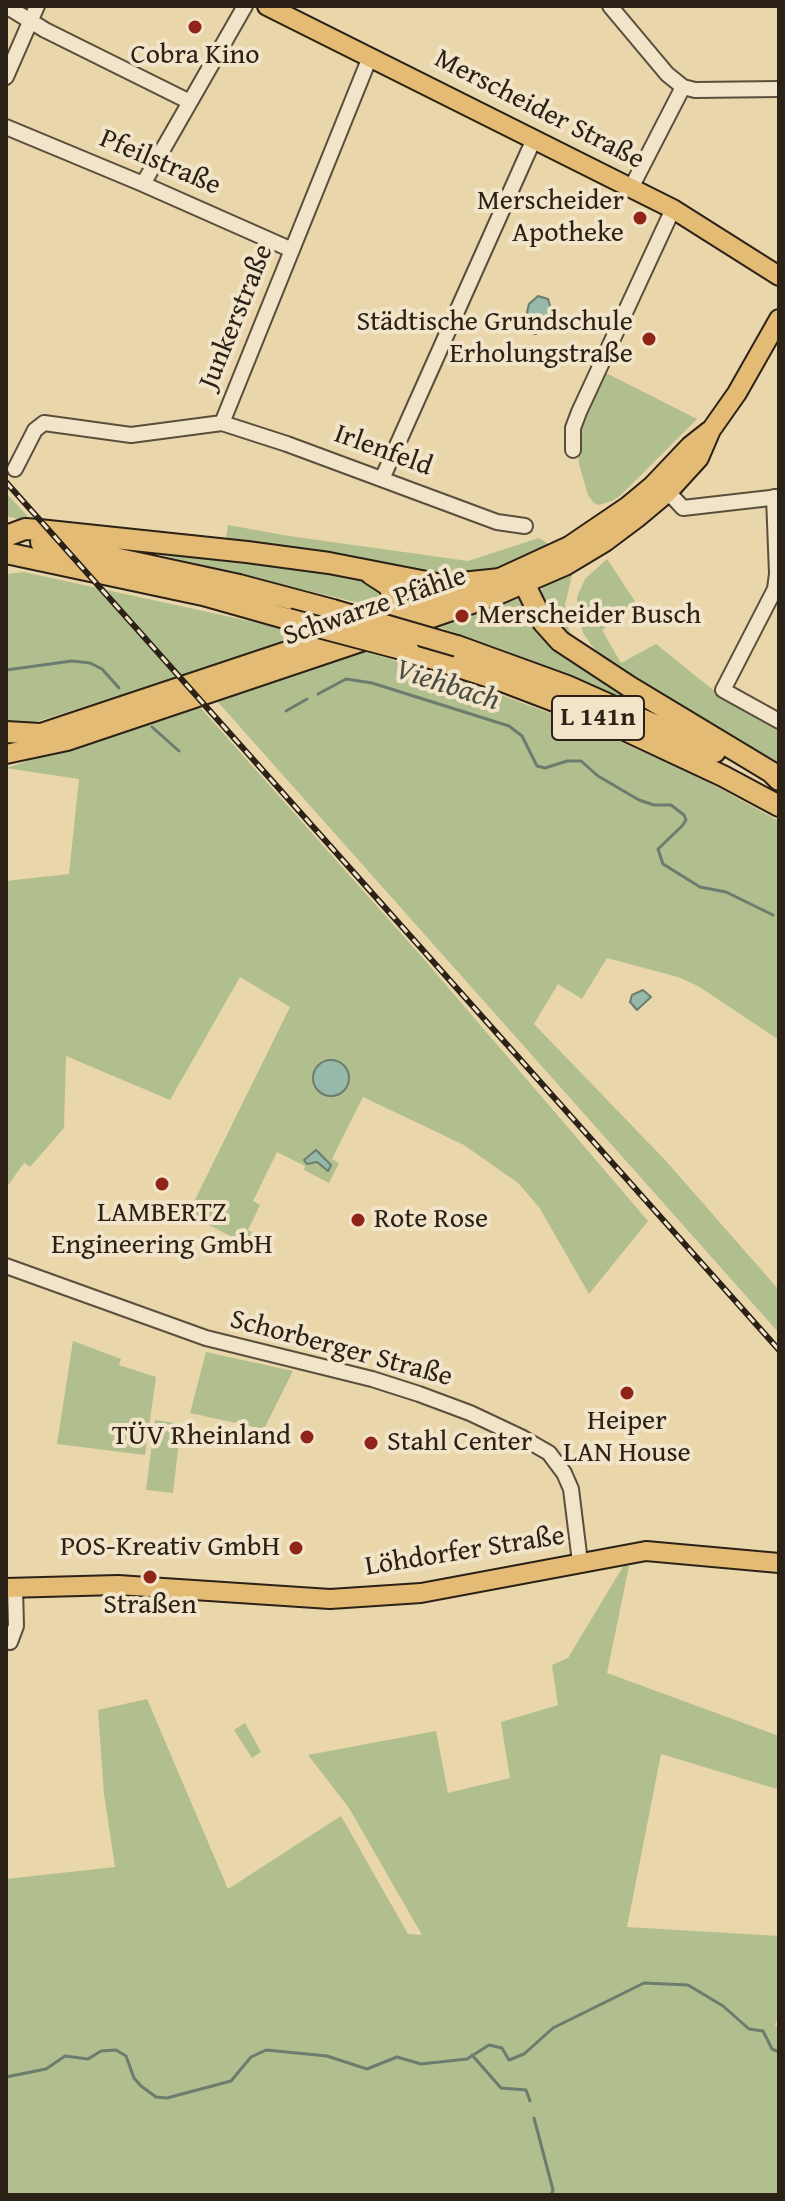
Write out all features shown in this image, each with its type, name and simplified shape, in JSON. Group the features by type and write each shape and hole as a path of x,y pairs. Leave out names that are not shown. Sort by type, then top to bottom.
{"highway":[{"path":"7,541 25,529 39,530 247,552 361,568 433,584 510,578 525,585 543,622 560,641 771,772 779,782"},
{"name":"L 141n","path":"7,541 70,567 203,595 462,666 599,718 779,806"},
{"name":"L 141n","path":"7,541 182,572 333,610 457,646 627,711 779,782"},
{"path":"6,565 52,569 70,567"},
{"path":"361,568 393,590 397,601 396,614 386,629 374,637"},
{"path":"6,732 40,734"}],"main road":[{"name":"Merscheider Straße","path":"267,6 673,209 779,276"},
{"name":"Schwarze Pfähle","path":"6,754 67,741 525,585 565,566 605,542 660,489 699,458 711,430 737,393 779,319"},
{"name":"Schwarze Pfähle","path":"6,742 40,734 493,581 548,557 660,489"},
{"name":"Löhdorfer Straße","path":"10,1588 118,1585 324,1599 421,1593 646,1551 779,1563"}],"street":[{"path":"6,6 190,102"},
{"path":"6,77 37,6"},
{"path":"143,184 245,6"},
{"path":"610,6 667,74 683,87 695,90 779,89"},
{"name":"Junkerstraße","path":"15,469 35,430 44,423 131,435 222,423 370,57"},
{"path":"631,188 683,87"},
{"name":"Pfeilstraße","path":"6,127 292,250"},
{"path":"382,479 534,139"},
{"path":"573,450 573,428 579,412 673,209"},
{"name":"Irlenfeld","path":"222,423 497,522 525,526"},
{"path":"660,489 683,508 777,497 775,589 723,690 779,721"},
{"name":"Schorberger Straße","path":"6,1266 206,1338 372,1379 419,1394 523,1438 549,1453 561,1466 567,1479 580,1562"},
{"name":"Löhdorfer Straße","path":"10,1588 16,1626 10,1642"}],"green space":[{"path":"606,373 697,419 621,495 599,505 588,495 579,464 577,440 584,417"},
{"path":"6,493 34,523 6,516"},
{"path":"228,525 468,561 539,538 550,545 517,565 446,580 225,545"},
{"path":"116,544 369,579 388,593 388,610"},
{"path":"607,559 638,606 602,630 621,663 656,644 728,702 779,727 779,765 649,688 597,653 583,633 577,597 585,579"},
{"path":"24,572 286,629 306,637 29,724 6,727 6,574"},
{"path":"570,574 565,605 567,626 575,643 556,627 539,598 543,587"},
{"path":"520,598 541,632 664,714 439,627"},
{"path":"358,650 450,676 587,727 697,776 779,821 779,1040 698,986 678,977 607,958 582,999 558,984 534,1024 666,1161 779,1290 779,1333 217,701"},
{"path":"199,706 422,957 648,1221 589,1294 539,1207 518,1183 464,1145 363,1097 332,1159 339,1163 329,1183 277,1152 253,1201 260,1205 248,1230 269,1241 263,1253 188,1214 290,1007 240,977 170,1100 66,1056 64,1128 30,1167 24,1163 6,1188 6,881 69,874 79,779 6,768"},
{"path":"73,1341 121,1359 119,1365 156,1377 145,1455 57,1444"},
{"path":"206,1352 293,1371 264,1429 190,1413"},
{"path":"155,1420 181,1424 173,1493 146,1490"},
{"path":"624,1565 629,1566 607,1673 779,1736 777,1789 661,1754 627,1927 779,1936 779,2016 775,2025 779,2028 779,2195 6,2195 6,1879 115,1867 104,1794 98,1710 147,1699 228,1889 341,1816 408,1934 422,1935 349,1808 308,1755 436,1731 448,1793 510,1778 501,1722 558,1705 552,1665 568,1658"},
{"path":"245,1723 261,1752 252,1758 234,1730"}],"shaded area":[{"path":"538,296 548,299 552,312 546,328 536,334 529,332 525,321 529,304"},
{"path":"643,990 651,997 637,1010 630,1002 632,995"},
{"path":"331,1060 344,1065 349,1078 344,1091 331,1096 318,1091 313,1078 318,1065"},
{"path":"316,1150 331,1165 328,1171 317,1162 307,1164 304,1160"}],"waterway":[{"name":"Viehbach","path":"6,670 72,661 90,663 102,669 119,688"},
{"name":"Viehbach","path":"318,694 346,679 372,683 509,726 522,736 537,766 545,768 567,761 581,761 598,776 639,800 654,805 671,805 686,820 658,849 663,864 700,887 726,892 773,915"},
{"name":"Viehbach","path":"286,711 307,699"},
{"name":"Viehbach","path":"152,727 179,751"},
{"path":"6,2077 46,2069 65,2056 88,2059 101,2051 116,2050 126,2056 134,2078 141,2086 156,2097 167,2098 231,2081 251,2057 266,2050 327,2056 367,2069 397,2057 421,2064 467,2059 489,2045 502,2048 509,2060 524,2054 553,2028 644,1983 688,1985 723,2006 749,2029 763,2031 772,2049 779,2052"},
{"path":"472,2055 501,2088 526,2090 530,2101"},
{"path":"534,2118 553,2190 551,2195"}],"railway":[{"path":"6,482 779,1350"}],"place":[{"name":"Cobra Kino","path":"195,27"},
{"name":"Merscheider Apotheke","path":"640,218"},
{"name":"Städtische Grundschule Erholungstraße","path":"649,339"},
{"name":"Merscheider Busch","path":"462,616"},
{"name":"LAMBERTZ Engineering GmbH","path":"162,1184"},
{"name":"Rote Rose","path":"358,1220"},
{"name":"Heiper LAN House","path":"627,1393"},
{"name":"TÜV Rheinland","path":"307,1437"},
{"name":"Stahl Center","path":"371,1443"},
{"name":"POS-Kreativ GmbH","path":"296,1548"},
{"name":"Straßen","path":"150,1577"}]}
